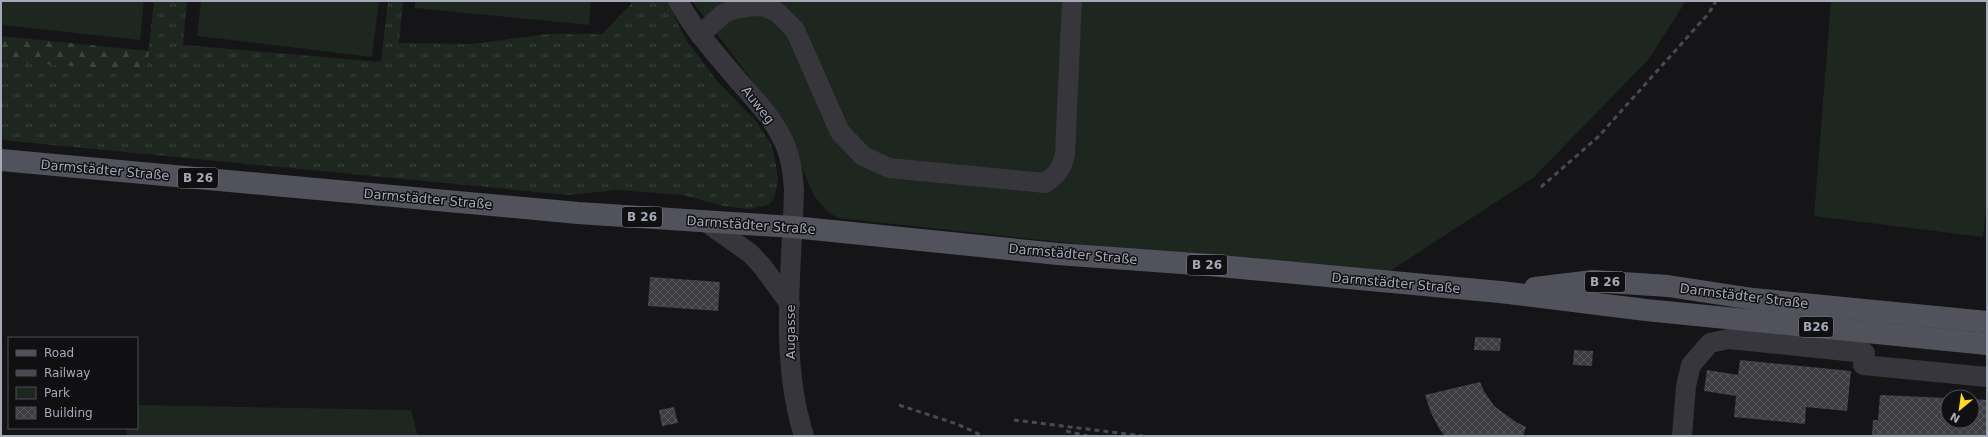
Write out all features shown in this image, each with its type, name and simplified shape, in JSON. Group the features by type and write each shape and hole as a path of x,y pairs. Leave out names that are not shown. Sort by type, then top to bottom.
{"main road":[{"name":"Darmstädter Straße","path":"1,160 578,213 793,227 1058,254 1209,265 1500,292 1646,310 1987,344"},
{"name":"Darmstädter Straße","path":"1500,292 1600,282 1668,286 1753,299 1987,322"}],"street":[{"name":"Auweg","path":"678,1 700,35 763,109 783,139 793,172 793,227"},
{"path":"700,35 723,14 734,9 754,6 765,7 777,12 795,30 840,132 863,156 889,168 1045,183 1058,172 1063,164 1065,153 1072,1"},
{"path":"706,222 751,254 762,266 790,311"},
{"name":"Augasse","path":"793,227 790,349 793,396 804,436"},
{"path":"1682,436 1686,386 1691,365 1710,343 1729,339 1864,353 1864,365 1987,377"}],"green space":[{"path":"1,1 144,1 140,40 1,25"},
{"path":"154,1 187,1 183,45 381,62 388,1 403,1 399,43 472,44 547,34 602,34 631,4 631,1 667,1 686,40 718,82 757,122 771,144 778,182 774,199 768,205 749,209 723,206 683,195 617,190 568,195 1,140 1,61 146,72"},
{"path":"201,1 379,1 372,57 197,36"},
{"path":"415,1 591,1 589,25 415,8"},
{"path":"692,1 1686,1 1648,60 1533,178 1387,273 1373,276 838,218 828,212 814,196 781,119"},
{"path":"1831,1 1987,1 1987,199 1983,237 1814,216"},
{"path":"1,36 149,51 146,72 1,61"},
{"path":"138,405 411,410 418,436 127,436 127,429 138,429"}],"building":[{"path":"650,277 720,282 718,311 648,306"},
{"path":"1475,337 1501,338 1500,351 1474,350"},
{"path":"1574,350 1593,351 1592,366 1573,365"},
{"path":"1740,360 1851,371 1847,411 1806,407 1805,424 1734,417 1736,396 1704,391 1707,370 1738,375"},
{"path":"1480,382 1494,406 1516,422 1526,427 1523,436 1445,436 1440,430 1431,413 1425,395"},
{"path":"1880,395 1940,398 1940,429 1980,429 1980,400 1987,400 1987,436 1872,436 1873,420 1878,420"},
{"path":"674,407 678,423 662,426 659,410"}],"railway":[{"path":"1541,187 1598,137 1709,13 1716,1"},
{"path":"899,405 957,424 983,436"},
{"path":"1014,420 1143,436"},
{"path":"1066,431 1088,436"}]}
